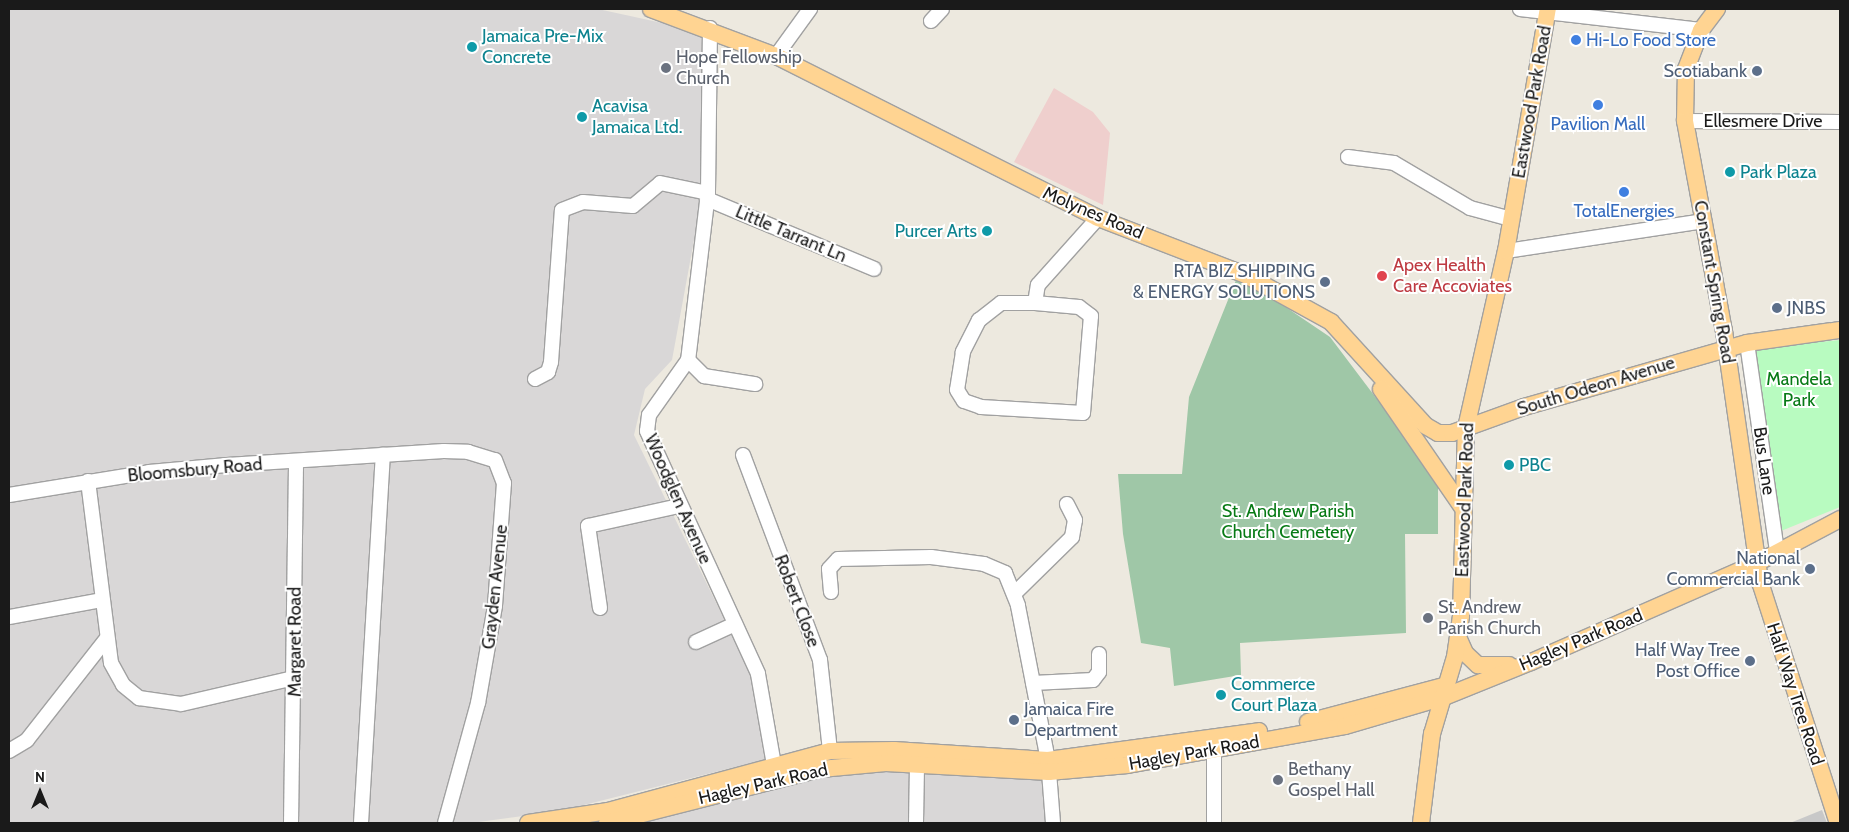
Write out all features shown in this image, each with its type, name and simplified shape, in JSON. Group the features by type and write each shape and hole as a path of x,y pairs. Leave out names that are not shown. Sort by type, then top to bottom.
{"main road":[{"name":"Molynes Road","path":"651,9 710,28 776,56 1098,218 1217,262 1317,316 1380,388 1462,507"},
{"name":"Constant Spring Road","path":"1717,9 1701,30 1686,69 1685,121 1727,348 1757,563"},
{"name":"Eastwood Park Road","path":"1421,823 1432,734 1446,691 1458,637 1466,428 1506,251 1548,11"},
{"name":"South Odeon Avenue","path":"1317,316 1331,322 1432,430 1445,434 1524,406 1727,348 1747,343 1840,330"},
{"name":"Hagley Park Road","path":"528,823 608,811 775,770 855,765 1048,766 1214,751 1345,726 1531,662 1757,563 1777,550 1840,519"},
{"name":"Half Way Tree Road","path":"1757,563 1775,639 1838,823"},
{"path":"1458,637 1465,653 1478,665 1531,662"},
{"name":"Hagley Park Road","path":"607,823 830,751 894,750 1048,766 1316,720 1446,691"}],"street":[{"path":"776,56 810,9"},
{"path":"932,20 942,9"},
{"path":"1520,9 1701,30"},
{"name":"Woodglen Avenue","path":"710,28 708,196 688,360 647,423 649,441 758,674 775,770"},
{"name":"Ellesmere Drive","path":"1685,121 1840,122"},
{"path":"1348,157 1394,163 1470,208 1511,219"},
{"name":"Little Tarrant Ln","path":"535,379 548,372 551,362 562,210 583,202 633,206 660,183 708,196 874,269"},
{"path":"1035,303 1038,285 1098,218"},
{"path":"1506,251 1704,221"},
{"path":"1001,303 1035,303 1087,309 1091,316 1083,413 981,407 964,401 957,390 960,366 979,320 1001,303"},
{"name":"Bus Lane","path":"1747,343 1777,550"},
{"path":"688,360 704,376 755,384"},
{"name":"Grayden Avenue","path":"383,455 468,452 495,460 502,471 495,606 488,656 445,823"},
{"path":"361,823 383,455"},
{"name":"Bloomsbury Road","path":"9,495 88,481 296,461 383,455"},
{"name":"Robert Close","path":"743,456 820,660 830,751"},
{"name":"Margaret Road","path":"291,823 296,461"},
{"path":"88,481 111,663 123,685 140,698 161,703 200,701 294,678"},
{"path":"1015,593 1072,537 1075,520 1067,504"},
{"path":"600,608 588,526 679,506"},
{"path":"831,592 829,570 833,561 901,556 990,566 1004,573 1015,593 1033,682 1048,766 1054,823"},
{"path":"9,617 102,600"},
{"path":"696,642 735,624"},
{"path":"9,751 27,740 107,638"},
{"path":"1033,682 1093,680 1099,672 1099,654"},
{"path":"1214,751 1214,823"},
{"path":"916,766 916,823"}],"shaded area":[{"path":"9,9 598,9 708,33 701,202 672,360 645,389 634,435 752,676 771,758 560,811 471,823 9,823"},
{"path":"1054,88 1093,112 1110,133 1103,205 1014,162"},
{"path":"825,757 1049,772 1053,823 596,823 776,777"},
{"path":"1822,810 1827,823 1790,823"}],"green space":[{"name":"St. Andrew Parish Church Cemetery","path":"1238,275 1330,337 1438,480 1438,534 1405,534 1406,633 1240,643 1241,675 1174,686 1170,648 1141,643 1123,534 1118,474 1182,474 1189,397"},
{"name":"Mandela Park","path":"1840,340 1840,507 1781,531 1752,349"}],"place":[{"name":"Hi-Lo Food Store","path":"1576,40"},
{"name":"Jamaica Pre-Mix Concrete","path":"472,47"},
{"name":"Hope Fellowship Church","path":"666,68"},
{"name":"Scotiabank","path":"1757,71"},
{"name":"Pavilion Mall","path":"1598,105"},
{"name":"Acavisa Jamaica Ltd.","path":"582,117"},
{"name":"Park Plaza","path":"1730,172"},
{"name":"TotalEnergies","path":"1624,192"},
{"name":"Purcer Arts","path":"987,231"},
{"name":"Apex Health Care Accoviates","path":"1382,276"},
{"name":"RTA BIZ SHIPPING & ENERGY SOLUTIONS","path":"1325,282"},
{"name":"JNBS","path":"1777,308"},
{"name":"PBC","path":"1509,465"},
{"name":"National Commercial Bank","path":"1810,569"},
{"name":"St. Andrew Parish Church","path":"1428,618"},
{"name":"Half Way Tree Post Office","path":"1750,661"},
{"name":"Commerce Court Plaza","path":"1221,695"},
{"name":"Jamaica Fire Department","path":"1014,720"},
{"name":"Bethany Gospel Hall","path":"1278,780"}]}
